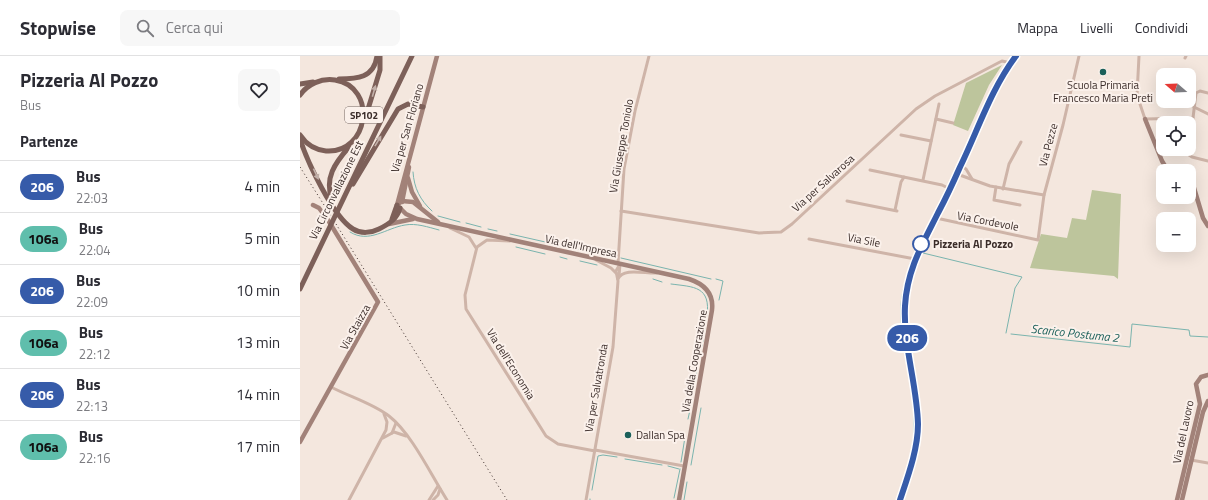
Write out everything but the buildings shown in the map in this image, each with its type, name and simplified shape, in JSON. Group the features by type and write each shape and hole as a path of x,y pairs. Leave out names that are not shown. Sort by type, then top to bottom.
{"main road":[{"path":"300,84 356,79 366,75 374,68 377,56"},
{"path":"363,124 368,112 378,74 380,56"},
{"path":"395,92 408,56"},
{"name":"Via Circonvallazione Est","path":"300,289 412,56"},
{"name":"SP102","path":"334,80 347,84 357,94 363,110 363,124 353,141"},
{"path":"300,95 307,87 316,82"},
{"path":"342,201 398,109 408,104 423,107"},
{"path":"300,135 311,146 326,151 342,148 353,141"},
{"path":"300,139 319,182 335,208 348,225 360,232 375,231 388,224 400,204"},
{"path":"335,208 329,189 330,174 337,161 353,141"}],"street":[{"name":"Via per San Floriano","path":"400,204 423,107 437,56"},
{"name":"Via Giuseppe Toniolo","path":"619,264 624,169 635,111 649,56"},
{"path":"900,500 914,450 918,429 905,321 907,290 915,259 961,166 996,89 1016,56"},
{"name":"Via Pezze","path":"1038,240 1044,195 1063,125 1079,56"},
{"path":"1139,56 1137,95 1145,119 1164,164"},
{"name":"Via per Salvarosa","path":"621,211 759,233 781,232 824,196 916,109 935,96 1002,61 1011,63"},
{"path":"1196,97 1197,92 1208,93"},
{"path":"923,180 939,104"},
{"path":"1196,108 1208,114"},
{"path":"936,119 953,123"},
{"path":"1145,119 1156,119"},
{"path":"901,135 931,142"},
{"path":"1003,189 1009,164 1021,142"},
{"path":"1190,156 1208,161"},
{"path":"410,159 407,172 411,187 422,209"},
{"path":"961,166 966,169 973,180"},
{"path":"870,170 923,180 942,185 950,189"},
{"path":"957,174 1003,189 1044,195"},
{"path":"848,200 896,210 901,182 904,177"},
{"path":"996,187 994,200 1020,205"},
{"path":"1196,195 1203,218 1208,226"},
{"path":"400,204 412,201 422,209"},
{"name":"Via dell'Impresa","path":"400,204 407,215 417,219 697,282 706,288 711,296"},
{"name":"Via Staizza","path":"300,442 378,302 328,220 319,208 313,205"},
{"name":"Via dell'Impresa","path":"422,209 442,224"},
{"name":"Via Cordevole","path":"936,218 1038,240"},
{"name":"Via dell'Impresa","path":"388,224 417,219"},
{"path":"442,224 470,238 476,250 480,244 487,240 514,241"},
{"name":"Via Sile","path":"809,239 915,259"},
{"name":"Via dell'Economia","path":"476,250 464,299 469,314 546,436 560,445 684,466"},
{"path":"593,258 611,268 618,277 628,272 659,273"},
{"name":"Via per Salvatronda","path":"586,500 614,342 618,277 617,270 619,264"},
{"name":"Via della Cooperazione","path":"679,500 712,310 711,296"},
{"name":"Via del Lavoro","path":"1182,500 1200,404 1196,384 1201,377 1208,375"},
{"path":"331,387 383,412 396,423 408,438 447,500"},
{"name":"Via del Lavoro","path":"1177,500 1203,412 1208,401"},
{"path":"383,412 387,419 387,429"},
{"path":"349,500 387,429 391,424 396,423"},
{"path":"392,433 396,423"},
{"path":"382,439 392,433 399,433 408,438"},
{"path":"1189,460 1208,463"},
{"path":"429,500 439,488"},
{"path":"433,500 438,495 439,488"}],"green space":[{"path":"1002,65 989,85 968,131 953,125 966,83"},
{"path":"1092,190 1121,194 1118,279 1114,276 1030,268 1041,234 1067,238 1072,218 1086,220"}],"waterway":[{"path":"413,172 418,193 424,203 432,211"},
{"path":"438,216 460,222"},
{"path":"466,223 481,227"},
{"path":"350,232 357,235 371,236 405,225 422,226 439,230"},
{"path":"488,229 497,231"},
{"path":"510,234 616,258"},
{"path":"516,247 545,254"},
{"name":"Scarico Postuma 2","path":"923,253 1022,277 1015,288 1006,333"},
{"path":"560,257 567,259"},
{"path":"621,258 711,279"},
{"path":"580,261 597,265"},
{"name":"Scarico Postuma 2","path":"897,500 908,465 914,438 913,398 902,336 901,321 902,294 911,261"},
{"path":"653,279 662,282"},
{"path":"716,279 723,281 719,300"},
{"path":"671,284 687,286 703,293 708,306 707,316"},
{"name":"Scarico Postuma 2","path":"1011,334 1130,347 1132,324 1189,330 1190,336 1208,337"},
{"path":"702,346 705,328"},
{"path":"699,358 701,352"},
{"path":"694,386 698,363"},
{"path":"688,419 692,401"},
{"path":"691,465 701,408"},
{"path":"681,462 685,437"},
{"path":"592,490 598,456 603,455 617,457"},
{"path":"625,459 662,465"},
{"path":"668,466 679,469"},
{"path":"674,498 680,469"},
{"path":"684,500 687,482"}],"railway":[{"path":"300,167 331,216"},
{"path":"336,224 507,500"}],"bus line":[{"name":"206","path":"900,500 914,450 918,429 905,321 907,286 918,251 945,201 1002,76 1016,56"}],"place":[{"name":"Scuola Primaria Francesco Maria Preti","path":"1103,72"},
{"name":"Pizzeria Al Pozzo","path":"921,244"},
{"name":"Dallan Spa","path":"628,435"}]}
